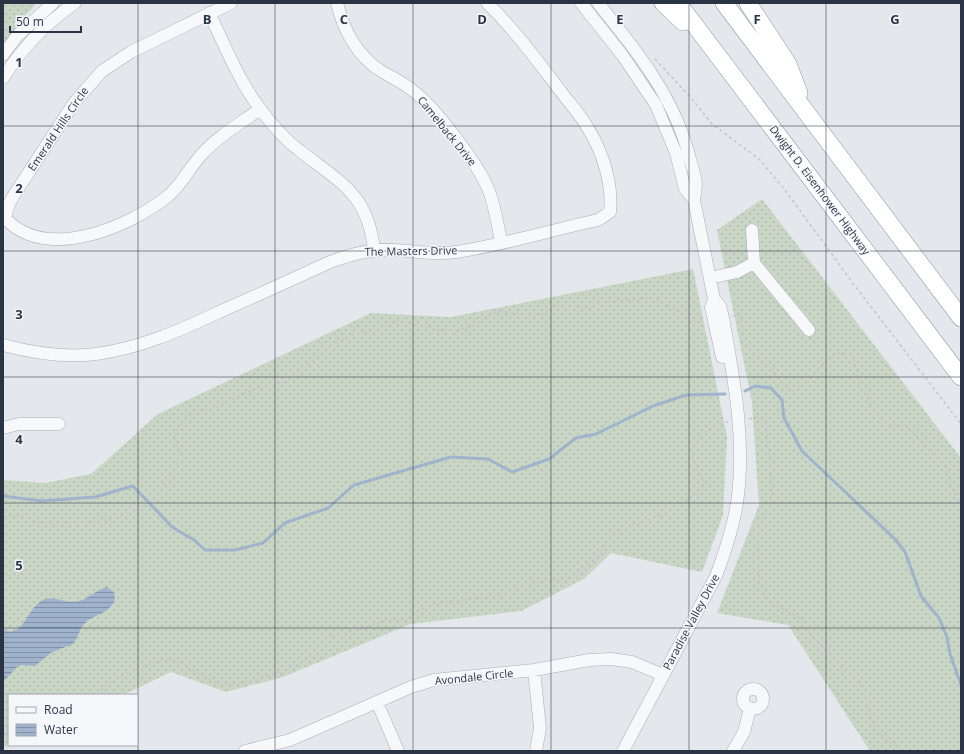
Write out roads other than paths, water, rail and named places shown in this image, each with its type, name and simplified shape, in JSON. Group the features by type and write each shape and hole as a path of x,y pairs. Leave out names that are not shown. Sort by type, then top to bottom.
{"highway":[{"path":"663,3 719,56"},
{"name":"Dwight D. Eisenhower Highway","path":"678,3 961,377"},
{"path":"724,3 961,318"},
{"path":"748,3 788,64 806,112"}],"street":[{"path":"3,55 17,36 53,3"},
{"path":"3,78 28,44 47,24 75,3"},
{"name":"Emerald Hills Circle","path":"231,3 116,60 102,71 87,86 74,103 14,195 9,204 5,218 20,231 30,235 58,239 84,237 130,221 150,210 170,195 185,179 207,149 260,109"},
{"name":"Camelback Drive","path":"337,3 349,35 364,56 379,70 412,90 426,102 470,158 482,176 490,193 501,242"},
{"name":"The Masters Drive","path":"3,345 28,351 64,355 95,354 128,349 176,332 330,262 353,254 374,250 429,253 455,252 598,220 610,212 611,199 600,152 589,129 546,72 502,18 487,3"},
{"name":"Paradise Valley Drive","path":"581,3 623,56 656,105 676,153 685,189 694,200"},
{"name":"Paradise Valley Drive","path":"598,3 654,76 680,125 698,186 694,200 714,299 720,306 723,318 737,396 737,418 740,449 740,476 731,530 713,583 623,751"},
{"path":"209,13 247,88 260,109 280,134 298,150 342,182 356,197 372,232 374,250"},
{"path":"752,230 754,263 808,330"},
{"path":"710,278 738,272 754,263"},
{"path":"3,428 19,424 59,424"},
{"name":"Avondale Circle","path":"245,751 270,748 411,687 434,680 534,670 589,660 611,659 632,662 663,675"},
{"path":"534,670 540,728 536,751"},
{"path":"377,702 398,751"},
{"path":"733,751 744,732 750,708"}],"water":[{"path":"107,587 114,592 115,598 113,604 110,608 84,624 73,644 52,652 35,666 21,665 17,667 3,682 3,630 10,631 20,627 36,605 45,599 50,598 74,602 87,598 99,590"}],"waterway":[{"path":"745,391 755,386 771,388 782,400 784,418 802,451 896,540 905,552 921,596 939,618 947,637 950,654 961,685"},
{"path":"3,496 42,501 95,497 133,486 172,527 194,540 205,550 235,550 263,543 285,523 328,508 354,485 451,457 488,459 512,472 549,459 576,438 596,434 653,406 686,395 725,394"}]}
